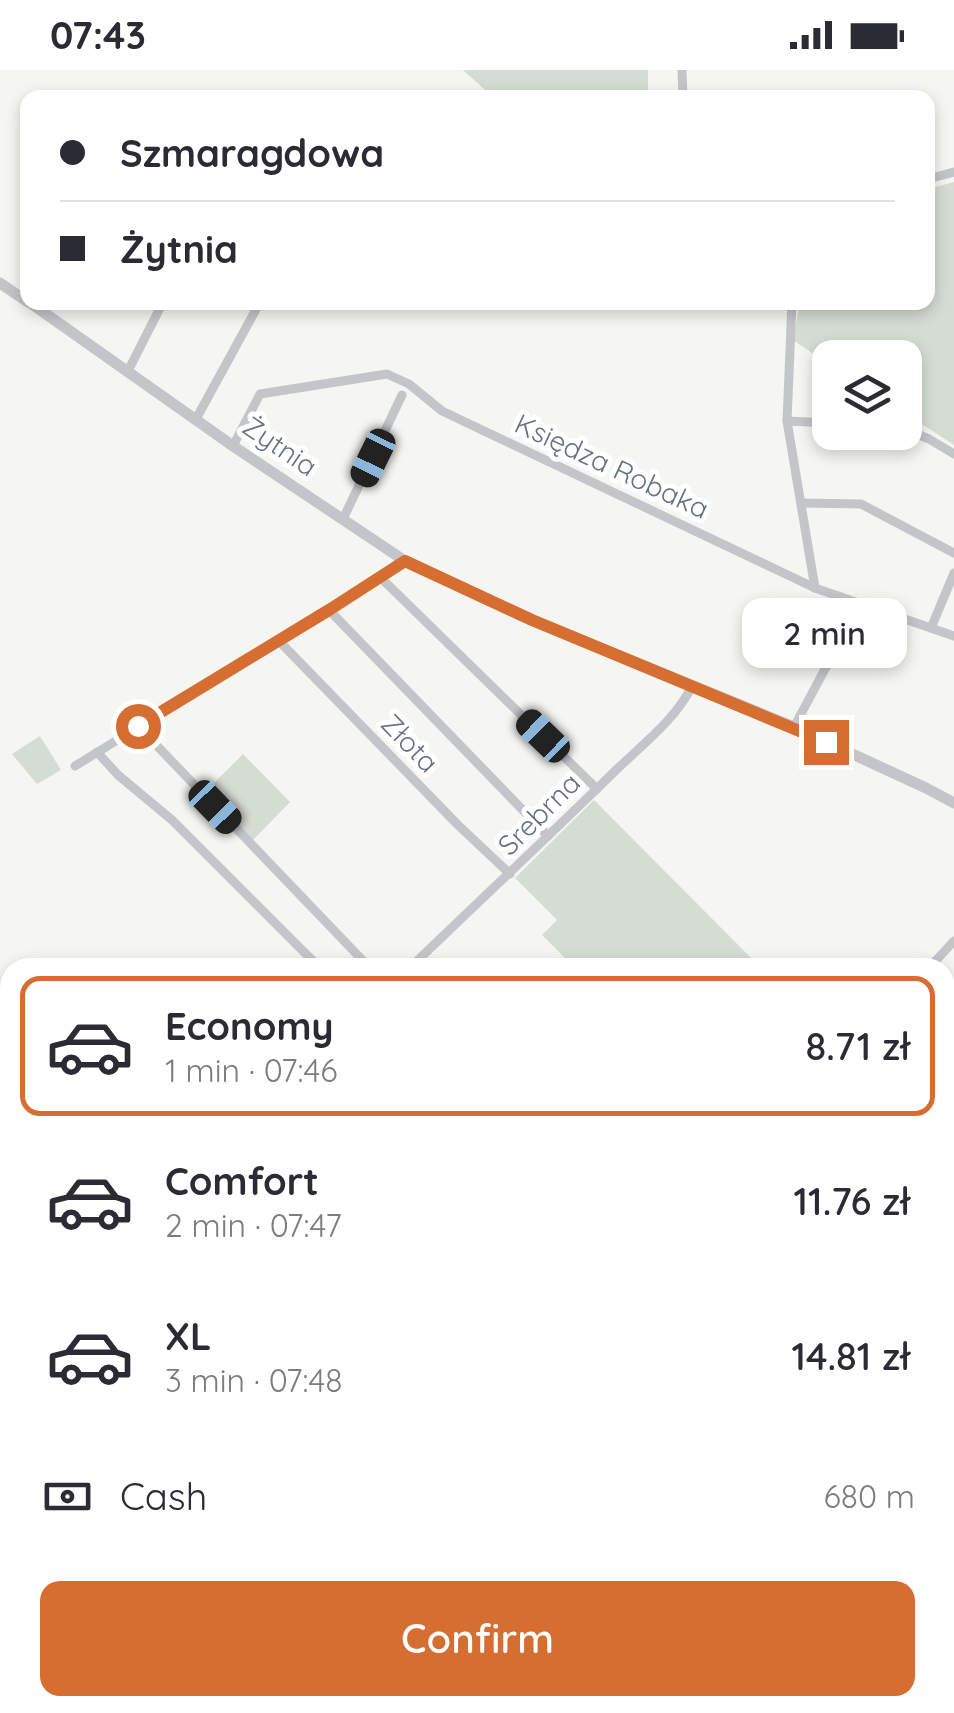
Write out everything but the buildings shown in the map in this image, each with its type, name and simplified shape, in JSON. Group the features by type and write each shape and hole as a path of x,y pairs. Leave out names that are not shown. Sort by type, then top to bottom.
{"street":[{"name":"Żytnia","path":"52,310 196,420 405,561 532,620 794,727 954,803"},
{"path":"128,371 160,310"},
{"path":"196,420 256,310"},
{"path":"792,310 787,421 815,588"},
{"name":"Księdza Robaka","path":"233,446 260,394 387,374 409,384 442,411 815,588 954,636"},
{"path":"343,520 402,395"},
{"path":"787,421 812,422"},
{"path":"922,436 954,454"},
{"path":"802,503 861,504 954,552"},
{"path":"75,766 405,561"},
{"path":"931,628 954,573"},
{"path":"380,578 597,788"},
{"path":"794,727 825,670 868,606"},
{"path":"329,610 548,836"},
{"name":"Złota","path":"279,640 510,874"},
{"name":"Srebrna","path":"421,958 684,701 692,686"},
{"path":"138,726 360,958"},
{"path":"97,752 172,820 310,958"}],"shaded area":[{"path":"463,70 648,70 648,90 485,90"},
{"path":"954,182 954,445 922,424 922,340 812,340 812,353 793,340 799,310 935,310 935,187"},
{"path":"40,736 61,770 37,784 12,754"},
{"path":"243,754 290,802 252,841 205,792"},
{"path":"594,800 751,958 565,958 542,935 557,920 515,878"}],"route":[{"path":"138,726 405,561 532,620 826,742"}]}
